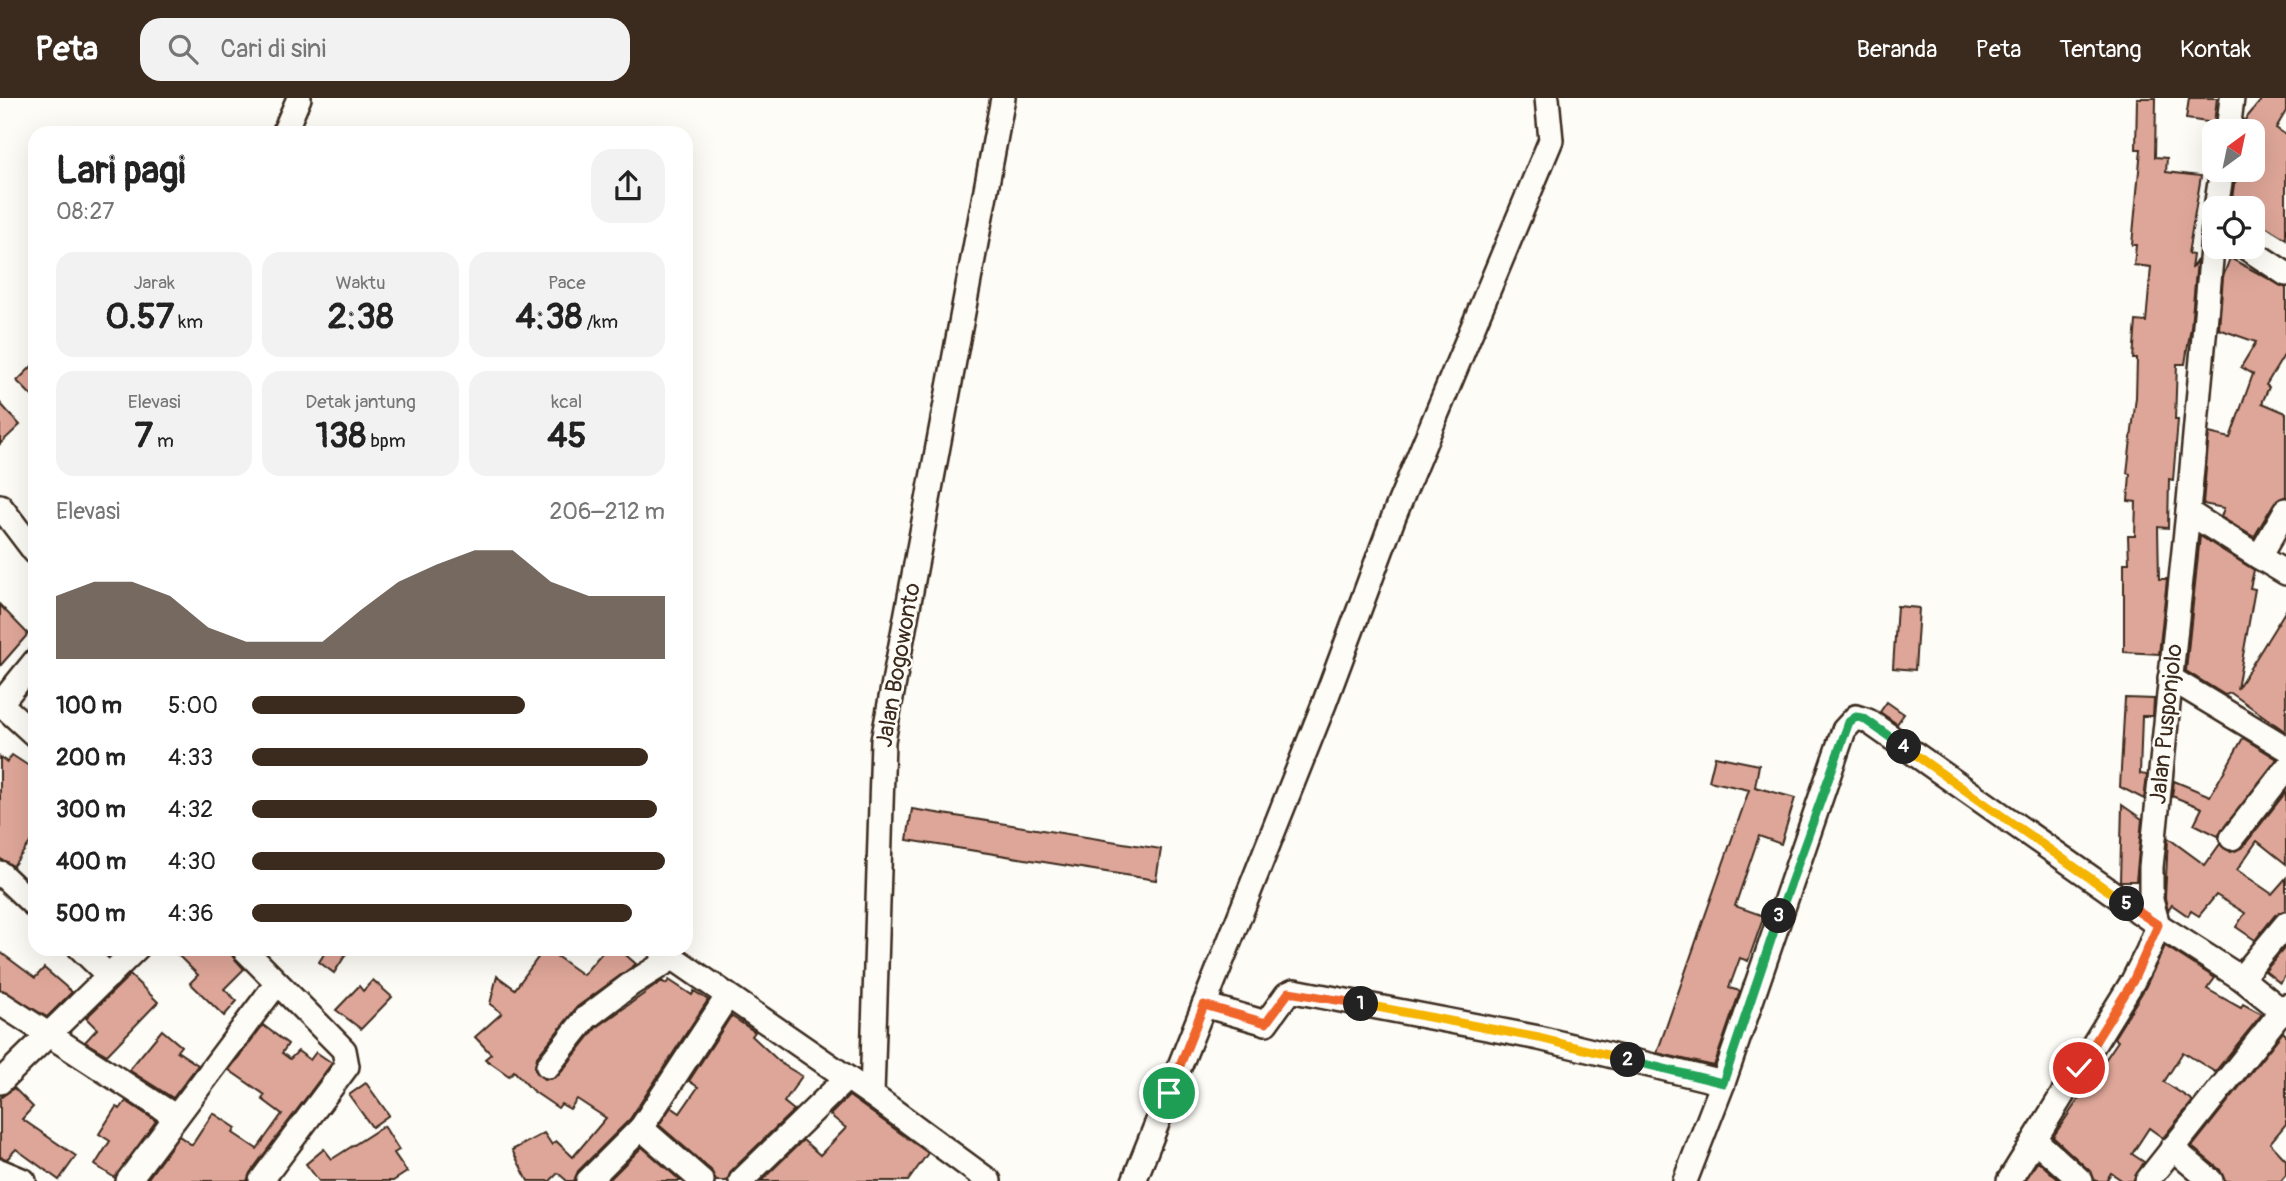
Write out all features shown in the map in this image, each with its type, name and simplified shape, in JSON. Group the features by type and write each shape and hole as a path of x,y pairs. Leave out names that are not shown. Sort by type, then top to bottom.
{"street":[{"path":"287,126 299,98"},
{"name":"Jalan Bogowonto","path":"872,1095 883,741 1003,98"},
{"path":"1134,1181 1324,704 1394,516 1551,140 1548,98"},
{"path":"2229,119 2232,98"},
{"name":"Jalan Pusponjolo","path":"2158,925 2151,900 2151,867 2211,259"},
{"path":"2263,259 2286,274"},
{"path":"0,506 28,543"},
{"path":"2259,557 2286,510"},
{"path":"2188,512 2286,573"},
{"path":"28,669 0,703 28,729"},
{"path":"2171,678 2286,748"},
{"path":"1685,1181 1723,1083 1844,730 1856,717 1868,721 2158,925 2241,978 2285,1010 2147,1181"},
{"path":"2232,838 2286,769"},
{"path":"0,873 28,899"},
{"path":"2241,978 2286,924"},
{"path":"2009,1181 2133,981 2158,925"},
{"path":"88,956 109,976"},
{"path":"0,1082 129,956"},
{"path":"251,956 344,1050 348,1058 347,1066 261,1181"},
{"path":"548,1066 586,1018 663,956"},
{"path":"668,956 872,1095 989,1181"},
{"path":"128,1181 277,983"},
{"path":"1204,1005 1266,1023 1272,1019 1287,993 1294,991 1539,1038 1723,1083"},
{"path":"588,1181 641,1128 727,996"},
{"path":"0,1003 176,1117"},
{"path":"741,1181 847,1078"},
{"path":"641,1128 702,1181"},
{"path":"2035,1140 2081,1181"},
{"path":"2172,1148 2211,1181"},
{"path":"0,1171 24,1181"}],"building":[{"path":"2137,98 2156,98 2155,157 2167,158 2166,172 2201,176 2188,254 2193,255 2191,269 2197,260 2191,327 2185,364 2177,364 2175,420 2178,420 2173,480 2169,479 2168,528 2158,527 2159,579 2167,579 2159,654 2124,652 2124,563 2129,563 2128,536 2135,536 2136,502 2128,501 2130,474 2127,473 2136,397 2137,359 2133,359 2136,321 2146,322 2151,267 2134,265 2136,245 2132,245 2141,149 2136,149"},
{"path":"2189,98 2217,98 2214,119 2202,119 2202,121 2186,119"},
{"path":"2263,98 2286,98 2286,111 2276,128 2286,135 2286,239 2265,226 2265,196 2232,196 2235,182 2265,182 2265,119 2246,119"},
{"path":"2232,259 2286,288 2286,352 2266,385 2269,387 2262,403 2286,413 2286,496 2274,503 2254,537 2221,517 2224,508 2203,504 2209,433 2230,438 2253,374 2241,367 2256,342 2219,329 2223,277"},
{"path":"28,370 28,392 17,381"},
{"path":"0,403 20,425 0,444"},
{"path":"2200,536 2254,570 2250,588 2255,589 2237,689 2286,610 2286,732 2231,693 2225,695 2186,671"},
{"path":"0,605 28,634 0,666"},
{"path":"1897,606 1919,608 1915,670 1893,668"},
{"path":"2125,698 2154,699 2153,716 2142,716 2140,774 2147,775 2144,799 2120,787"},
{"path":"1887,702 1904,714 1897,724 1880,712"},
{"path":"2243,738 2277,759 2218,836 2194,824 2202,808 2172,796 2174,781 2210,796"},
{"path":"12,755 28,765 28,846 13,866 0,859 0,757 7,762"},
{"path":"1715,756 1759,765 1755,787 1795,798 1781,844 1759,836 1735,906 1764,916 1748,961 1740,958 1729,988 1740,991 1714,1066 1657,1053 1749,790 1709,781"},
{"path":"2286,792 2286,864 2257,841 2237,870 2272,894 2286,878 2286,910 2275,915 2255,940 2236,927 2245,913 2216,895 2199,916 2191,911 2188,916 2172,905 2168,911 2165,898 2168,838 2205,865 2220,844 2231,852 2243,847"},
{"path":"2122,805 2142,819 2136,881 2120,881"},
{"path":"912,809 1161,849 1156,880 907,840"},
{"path":"2165,946 2215,978 2207,989 2241,1008 2243,1004 2262,1014 2215,1072 2183,1052 2164,1082 2193,1101 2163,1138 2149,1128 2132,1154 2144,1162 2133,1181 2123,1181 2111,1173 2106,1181 2095,1181 2090,1171 2053,1137 2118,1041 2114,1038 2145,988"},
{"path":"2286,946 2286,975 2280,983 2265,971"},
{"path":"0,952 35,978 44,968 72,992 47,1017 0,989"},
{"path":"179,956 233,956 244,969 224,989 237,1001 224,1016 190,983 198,975"},
{"path":"323,956 345,956 334,973 319,962"},
{"path":"539,956 556,956 583,975 599,956 627,956 636,964 577,1007 537,1057 535,1070 545,1080 559,1075 596,1028 662,981 666,984 669,980 692,995 694,991 708,1000 630,1119 578,1171 574,1181 567,1181 558,1173 550,1181 528,1181 512,1150 544,1133 552,1145 556,1141 573,1157 606,1118 577,1099 570,1109 561,1104 558,1108 533,1091 514,1071 509,1076 485,1059 491,1054 475,1037 502,1013 490,1004 497,976 515,989"},
{"path":"130,975 158,1002 107,1055 85,1042 97,1029 86,1018"},
{"path":"373,980 392,997 361,1029 336,1010 359,986 363,991"},
{"path":"731,1016 755,1032 752,1036 782,1064 802,1076 784,1102 794,1110 731,1171 727,1181 716,1181 711,1170 659,1125 671,1107 680,1113 698,1087 689,1081"},
{"path":"263,1025 288,1044 282,1053 290,1059 298,1051 310,1060 316,1052 332,1063 250,1173 247,1181 146,1181 179,1136 192,1145 213,1113 236,1128 233,1133 257,1149 282,1114 262,1099 265,1095 229,1070"},
{"path":"162,1030 181,1046 177,1051 198,1065 173,1098 129,1070"},
{"path":"2283,1032 2286,1035 2286,1124 2270,1143 2286,1160 2286,1175 2281,1181 2225,1181 2220,1170 2192,1147"},
{"path":"366,1083 389,1115 372,1127 349,1095"},
{"path":"14,1088 33,1107 22,1119 76,1156 59,1180 16,1149 7,1159 0,1157 0,1098"},
{"path":"849,1096 928,1153 908,1181 761,1181 803,1140 820,1155 846,1128 830,1115"},
{"path":"126,1101 156,1121 115,1178 95,1165 110,1141 99,1134 116,1107 120,1109"},
{"path":"384,1126 399,1150 394,1153 407,1172 393,1181 319,1181 306,1164 324,1149 332,1159"},
{"path":"642,1147 681,1181 608,1181"},
{"path":"2038,1161 2060,1181 2025,1181"}],"route":[{"path":"1169,1093 1204,1005 1266,1023 1272,1019 1287,993 1294,991 1539,1038 1723,1083 1844,730 1856,717 1868,721 2158,925 2133,981 2079,1068"}]}
